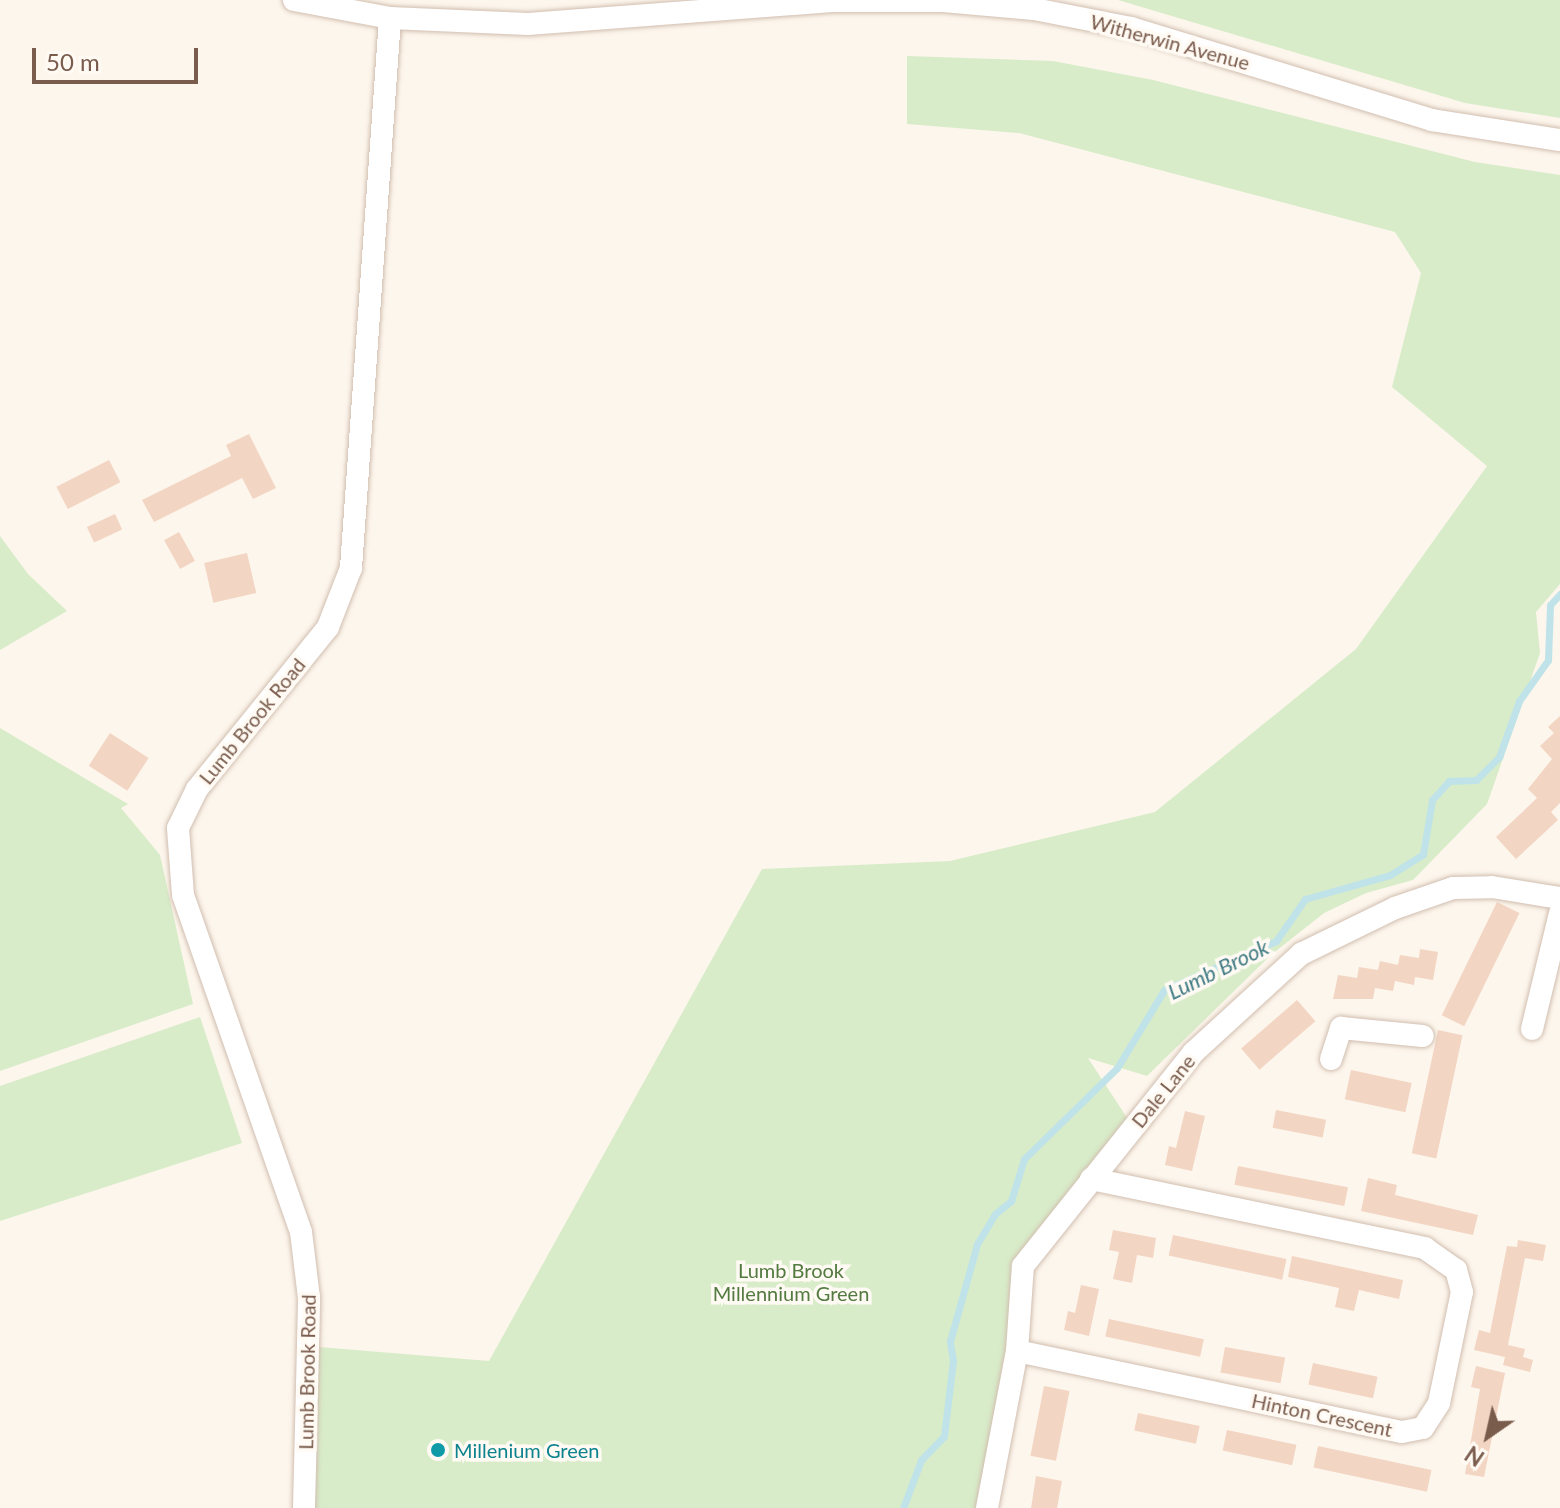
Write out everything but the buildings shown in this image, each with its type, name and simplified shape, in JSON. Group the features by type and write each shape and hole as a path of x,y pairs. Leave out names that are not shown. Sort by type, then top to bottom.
{"street":[{"name":"Witherwin Avenue","path":"294,0 390,18 528,24 832,1 943,1 1034,9 1131,28 1432,120 1560,140"},
{"name":"Lumb Brook Road","path":"304,1508 309,1298 301,1232 183,895 178,828 197,789 328,627 351,568 390,18"},
{"name":"Dale Lane","path":"987,1508 1017,1351 1023,1266 1193,1053 1301,954 1438,891 1492,887 1560,898"},
{"path":"1532,1029 1560,913"},
{"path":"1331,1059 1341,1028 1423,1036"},
{"name":"Hinton Crescent","path":"1017,1351 1402,1432 1423,1428 1439,1403 1462,1292 1456,1270 1425,1248 1091,1179"}],"green space":[{"path":"1118,0 1560,0 1560,118 1465,103"},
{"name":"Lumb Brook Millennium Green","path":"907,56 1053,61 1153,80 1475,162 1560,175 1560,584 1536,612 1540,653 1487,804 1413,880 1366,893 1324,913 1271,955 1147,1076 1088,1058 1133,1127 1023,1266 979,1508 303,1508 307,1346 489,1361 762,869 950,861 1155,812 1356,649 1487,466 1392,387 1421,273 1395,232 1019,133 907,124"},
{"path":"0,536 28,574 67,611 0,650"},
{"path":"0,728 128,804 121,808 160,855 193,1004 0,1071"},
{"path":"200,1017 242,1143 0,1221 0,1086"}],"waterway":[{"name":"Lumb Brook","path":"903,1508 921,1460 944,1436 953,1361 950,1341 977,1244 995,1214 1011,1201 1024,1159 1117,1068 1164,990 1276,941 1305,899 1390,875 1423,854 1432,800 1449,781 1476,780 1499,757 1519,701 1548,660 1550,605 1560,594"}],"place":[{"name":"Millenium Green","path":"438,1450"}]}
